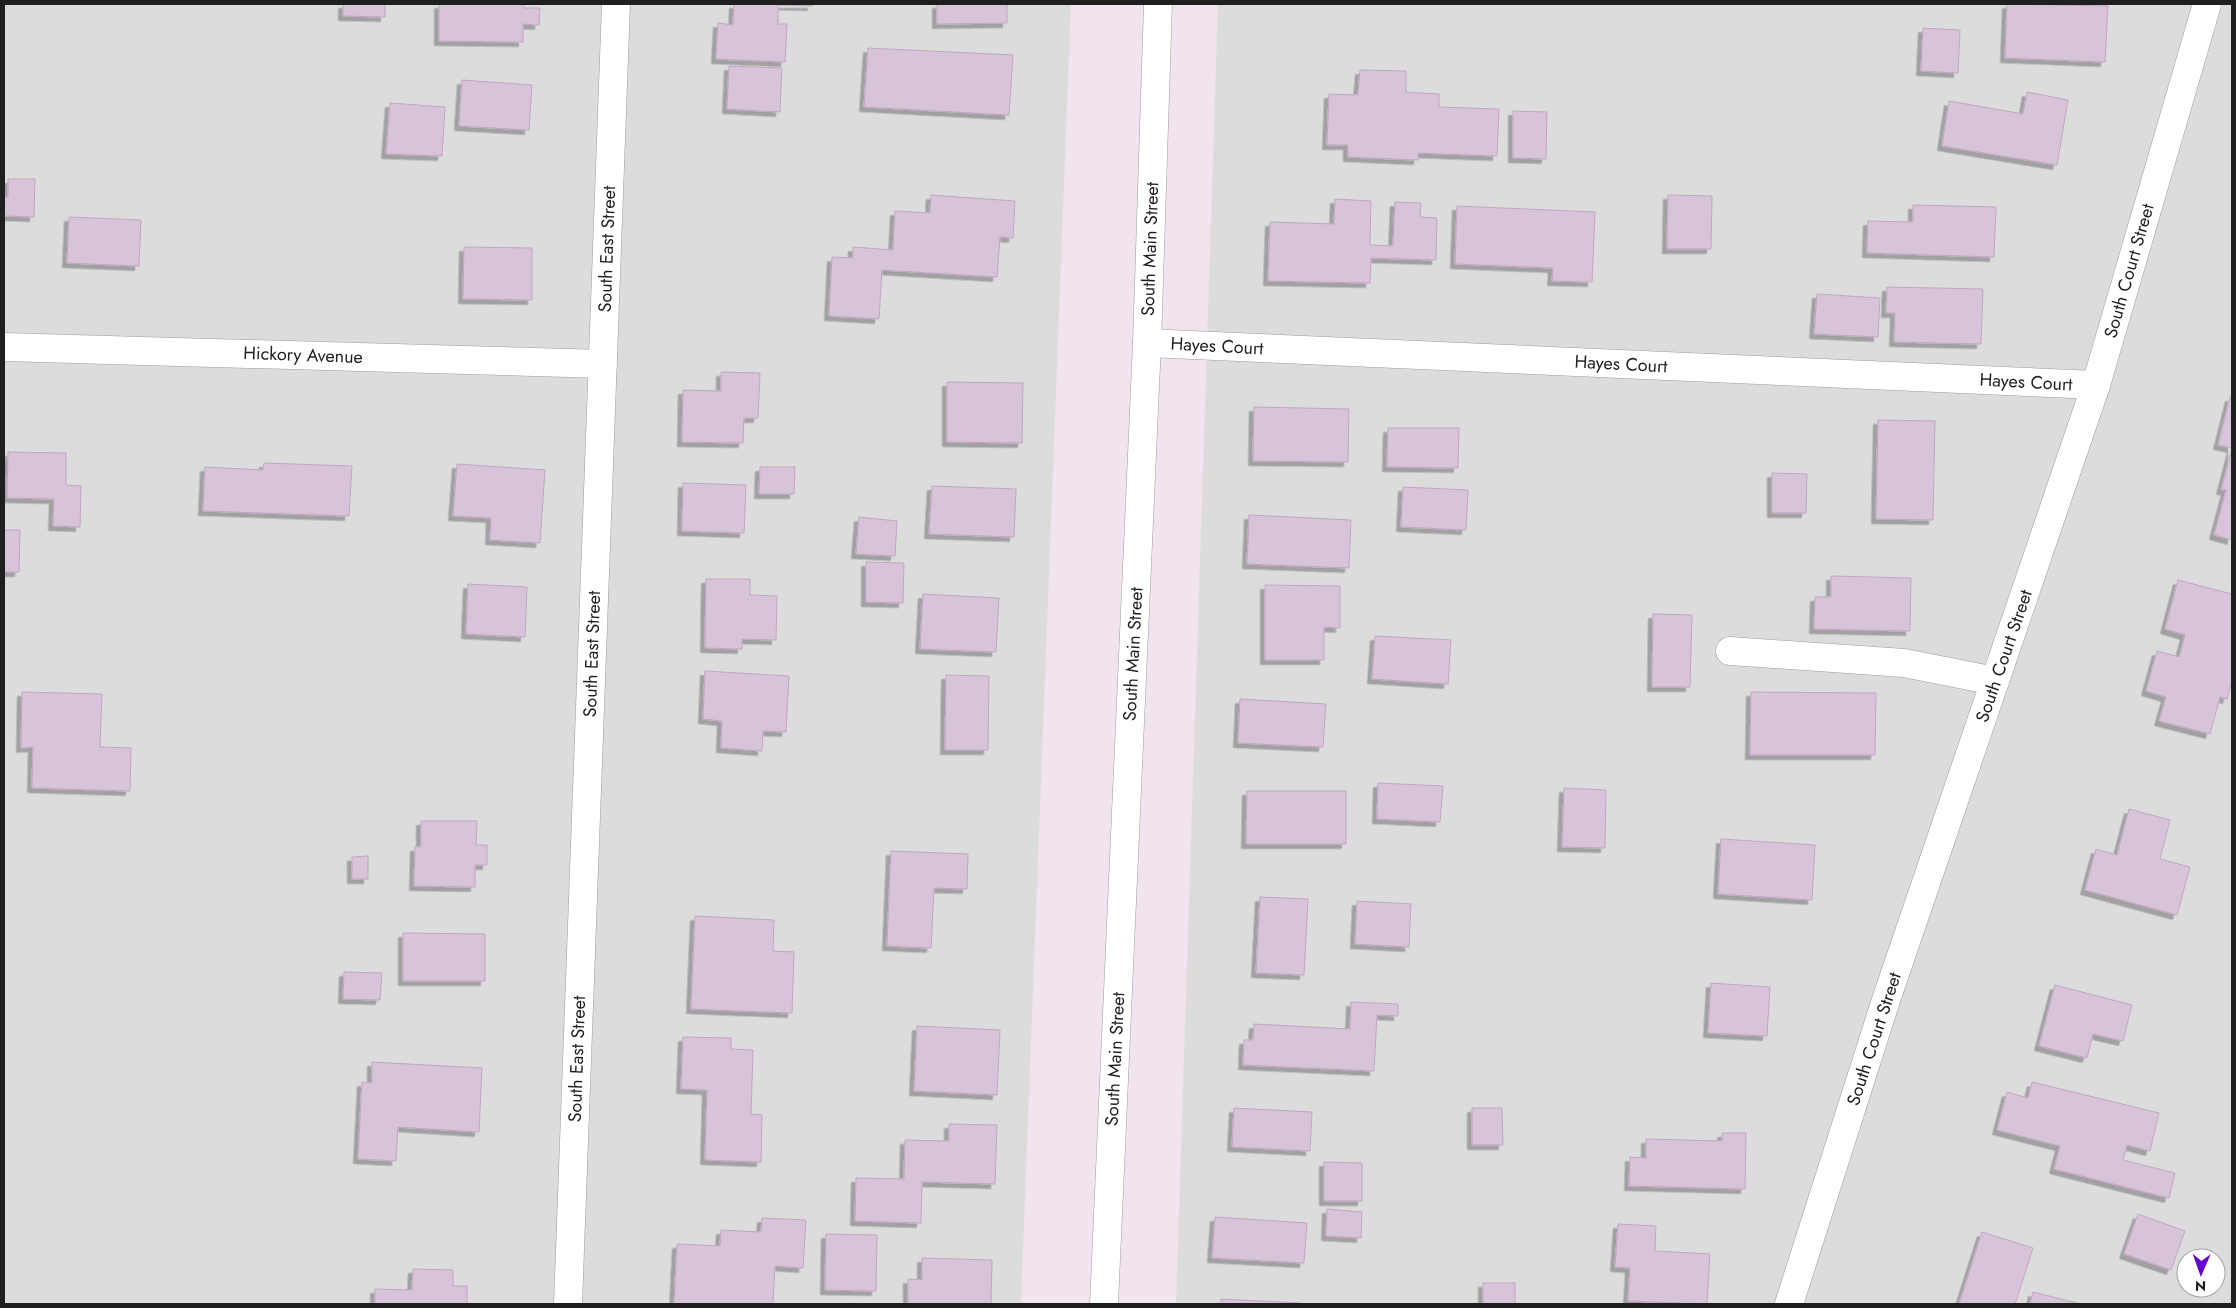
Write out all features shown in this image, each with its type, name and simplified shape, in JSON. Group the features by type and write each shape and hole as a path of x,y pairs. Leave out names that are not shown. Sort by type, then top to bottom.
{"street":[{"name":"South East Street","path":"568,1304 616,4"},
{"name":"South Main Street","path":"1104,1304 1147,343 1158,4"},
{"name":"South Court Street","path":"1789,1304 1886,1000 2096,385 2207,4"},
{"name":"Hayes Court","path":"1147,343 2096,385"},
{"name":"Hickory Avenue","path":"4,347 603,364"},
{"path":"1730,651 1904,663 1995,681"}],"shaded area":[{"path":"4,4 1071,4 1021,1304 4,1304"},
{"path":"1218,4 2232,4 2232,1304 1176,1304"}],"building":[{"path":"343,4 385,4 385,17 343,16"},
{"path":"439,4 524,4 524,8 540,8 539,25 523,24 523,42 439,41"},
{"path":"734,4 812,4 812,6 778,5 778,24 787,24 785,62 716,59 718,23 733,25"},
{"path":"937,4 1007,4 1007,23 937,24"},
{"path":"2007,4 2108,6 2105,62 2005,58"},
{"path":"1923,28 1960,30 1958,73 1921,71"},
{"path":"868,48 1013,55 1009,115 864,107"},
{"path":"729,66 782,68 780,112 727,109"},
{"path":"1360,70 1406,71 1406,92 1439,94 1439,107 1499,109 1497,156 1418,153 1418,160 1348,157 1348,145 1327,145 1329,94 1358,95"},
{"path":"462,80 532,85 529,130 459,126"},
{"path":"2027,92 2068,100 2057,165 1942,146 1949,101 2023,114"},
{"path":"390,103 445,107 442,156 386,154"},
{"path":"1513,111 1547,112 1546,159 1513,158"},
{"path":"8,179 35,179 34,217 4,216 4,197 8,197"},
{"path":"931,195 1015,201 1013,238 1000,237 997,277 882,270 879,319 829,316 832,257 853,258 853,247 893,250 895,211 930,213"},
{"path":"1668,195 1712,196 1711,249 1667,249"},
{"path":"1335,199 1371,201 1370,245 1393,246 1395,202 1421,203 1420,217 1437,218 1436,260 1371,258 1370,283 1268,281 1270,222 1334,224"},
{"path":"1913,205 1996,207 1994,257 1867,253 1868,221 1913,222"},
{"path":"1457,206 1595,212 1592,282 1552,281 1553,268 1455,264"},
{"path":"69,217 141,220 139,266 67,263"},
{"path":"464,247 532,248 532,300 463,299"},
{"path":"1887,287 1983,289 1981,344 1894,342 1895,313 1886,313"},
{"path":"1817,294 1880,298 1878,337 1814,334"},
{"path":"721,372 760,373 758,418 744,418 743,443 682,442 683,390 721,391"},
{"path":"947,382 1023,383 1022,443 947,442"},
{"path":"2230,397 2232,397 2232,448 2218,445"},
{"path":"1254,407 1349,409 1348,462 1253,461"},
{"path":"1878,420 1935,421 1933,520 1876,519"},
{"path":"1388,428 1459,428 1458,468 1387,467"},
{"path":"2232,448 2232,540 2214,535 2226,490 2221,490"},
{"path":"8,452 66,453 66,485 81,486 80,527 53,526 54,499 7,498"},
{"path":"264,463 352,466 349,516 203,511 205,467 263,470"},
{"path":"457,464 545,470 540,543 490,540 491,518 453,516"},
{"path":"760,467 795,467 794,494 759,494"},
{"path":"1772,473 1807,474 1806,513 1772,513"},
{"path":"683,483 746,485 744,533 682,531"},
{"path":"932,486 1016,489 1014,537 929,534"},
{"path":"1403,487 1468,490 1466,530 1401,527"},
{"path":"1249,515 1351,520 1349,568 1247,564"},
{"path":"859,517 897,521 895,556 856,554"},
{"path":"4,530 20,530 19,572 4,572"},
{"path":"866,562 904,563 903,603 866,602"},
{"path":"1831,576 1911,578 1910,631 1814,629 1815,597 1831,597"},
{"path":"706,579 750,579 750,595 777,596 776,640 742,639 742,649 705,648"},
{"path":"2178,580 2232,594 2232,680 2227,699 2220,697 2210,734 2159,721 2166,697 2146,691 2157,651 2179,657 2185,635 2165,629"},
{"path":"468,584 527,587 525,637 466,634"},
{"path":"1265,585 1340,586 1340,628 1324,627 1324,660 1265,660"},
{"path":"923,594 999,598 996,652 920,649"},
{"path":"1653,614 1692,615 1690,687 1652,687"},
{"path":"1375,636 1451,640 1448,684 1372,679"},
{"path":"705,671 789,676 786,732 763,731 762,751 721,748 722,721 703,719"},
{"path":"946,675 989,676 988,750 945,750"},
{"path":"22,692 102,694 100,747 131,748 130,791 32,788 33,747 21,748"},
{"path":"1751,692 1876,693 1875,755 1750,755"},
{"path":"1240,699 1326,704 1323,747 1238,743"},
{"path":"1378,783 1443,786 1440,822 1377,819"},
{"path":"1564,788 1606,790 1605,848 1562,847"},
{"path":"1247,791 1346,791 1346,844 1246,844"},
{"path":"2129,809 2170,820 2160,859 2190,867 2177,915 2085,890 2096,849 2117,855"},
{"path":"421,821 477,821 476,845 487,845 487,865 475,865 475,887 414,886 415,847 421,847"},
{"path":"1721,839 1815,845 1812,900 1718,894"},
{"path":"891,851 968,854 967,889 934,888 931,948 887,946"},
{"path":"368,856 368,879 352,879 352,857"},
{"path":"1260,897 1308,899 1304,975 1256,973"},
{"path":"1357,901 1411,904 1409,947 1355,944"},
{"path":"695,916 774,920 773,951 794,952 792,1013 691,1009"},
{"path":"403,933 485,934 485,981 403,981"},
{"path":"344,972 382,973 380,1000 343,999"},
{"path":"1711,983 1770,987 1767,1036 1708,1033"},
{"path":"2055,985 2132,1005 2123,1041 2093,1034 2087,1058 2039,1046"},
{"path":"1351,1002 1398,1004 1398,1016 1377,1015 1374,1071 1243,1065 1244,1040 1253,1040 1254,1024 1350,1029"},
{"path":"917,1026 1000,1030 997,1095 914,1091"},
{"path":"683,1037 731,1038 731,1049 753,1050 751,1114 762,1115 761,1162 705,1160 707,1090 681,1089"},
{"path":"372,1062 482,1068 479,1132 398,1127 396,1161 358,1159 362,1082 372,1083"},
{"path":"2032,1082 2159,1113 2150,1151 2127,1145 2123,1160 2175,1173 2169,1198 2054,1169 2060,1146 1997,1130 2007,1092 2028,1098"},
{"path":"1234,1108 1312,1112 1310,1151 1232,1147"},
{"path":"1472,1108 1502,1108 1503,1145 1472,1145"},
{"path":"949,1124 997,1125 995,1184 922,1182 921,1223 855,1221 856,1178 904,1179 905,1140 949,1141"},
{"path":"1722,1133 1746,1133 1745,1189 1629,1186 1630,1157 1646,1158 1646,1139 1722,1141"},
{"path":"1324,1162 1362,1163 1362,1201 1324,1201"},
{"path":"1327,1209 1362,1212 1361,1238 1326,1236"},
{"path":"2138,1214 2185,1231 2179,1248 2176,1248 2176,1256 2171,1270 2124,1254"},
{"path":"1215,1217 1307,1223 1304,1263 1212,1258"},
{"path":"762,1218 806,1220 803,1268 775,1266 773,1304 674,1304 677,1244 720,1246 721,1230 761,1232"},
{"path":"1618,1224 1656,1226 1655,1251 1710,1254 1707,1304 1628,1301 1630,1268 1615,1267"},
{"path":"1982,1232 2033,1248 2015,1304 1959,1304"},
{"path":"826,1234 877,1235 876,1291 825,1290"},
{"path":"922,1258 992,1260 991,1304 908,1304 908,1279 922,1280"},
{"path":"413,1269 453,1270 453,1286 467,1286 467,1304 375,1304 375,1289 412,1290"},
{"path":"1483,1283 1515,1283 1515,1304 1483,1304"},
{"path":"2033,1292 2081,1304 2030,1304"},
{"path":"1221,1299 1301,1303 1301,1304 1221,1304"}]}
